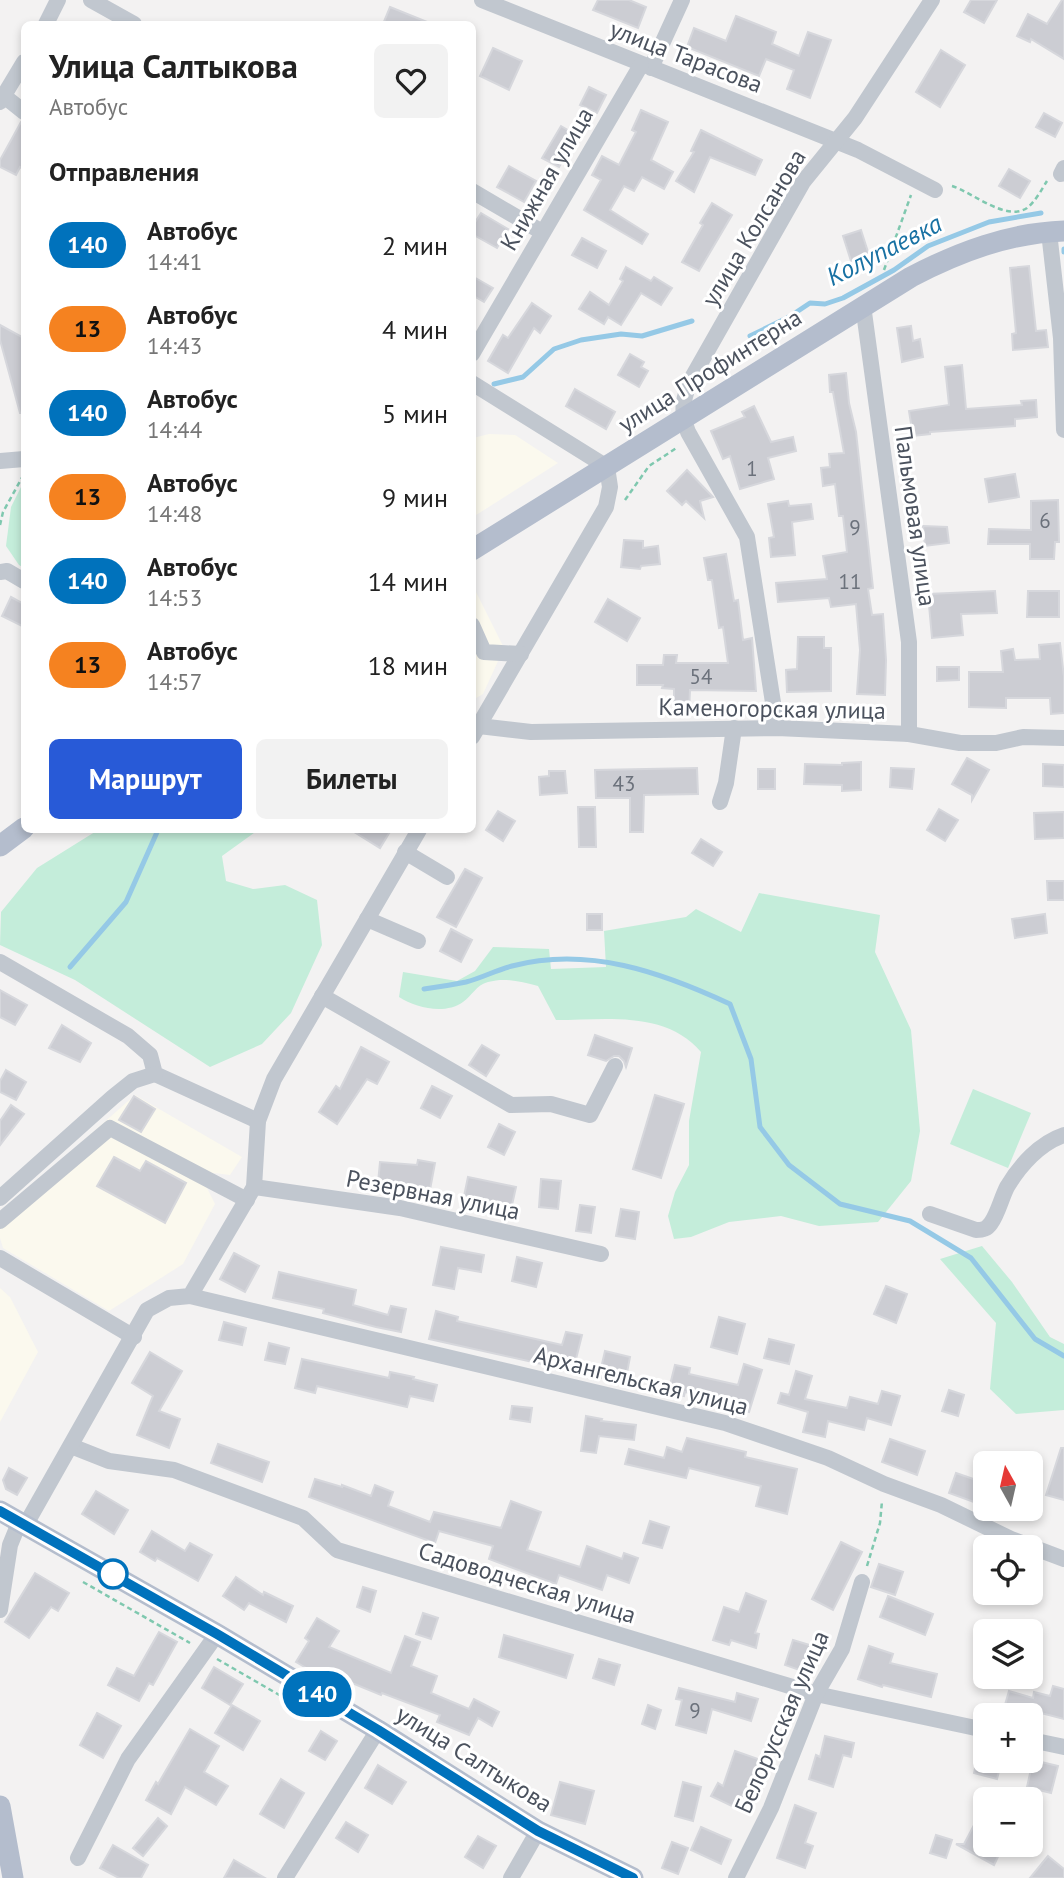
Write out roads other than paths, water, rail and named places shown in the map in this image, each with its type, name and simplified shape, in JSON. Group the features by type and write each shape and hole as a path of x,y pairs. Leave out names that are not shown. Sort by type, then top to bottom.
{"main road":[{"name":"улица Профинтерна","path":"476,545 607,467 685,425 863,305 934,265 979,247 1025,235 1056,231"},
{"path":"0,846 21,830"},
{"name":"улица Салтыкова","path":"0,1511 217,1634 378,1730 538,1831 633,1878"},
{"path":"0,1806 4,1855 13,1878"}],"street":[{"path":"48,21 58,0"},
{"name":"улица Тарасова","path":"482,0 858,150 935,190"},
{"name":"Книжная улица","path":"476,347 542,232 646,66 682,0"},
{"name":"улица Колсанова","path":"685,425 682,401 693,376 803,181 855,118 932,0"},
{"path":"96,1 129,21"},
{"path":"21,67 2,99 21,110"},
{"path":"476,193 542,232"},
{"path":"1056,231 1064,430"},
{"name":"Пальмовая улица","path":"863,305 909,642 909,734"},
{"path":"476,385 607,467 610,488 606,507 476,731"},
{"path":"685,425 747,537 777,728"},
{"path":"0,461 21,459"},
{"path":"0,572 8,571 21,579"},
{"path":"478,656 521,654"},
{"path":"720,802 726,783 734,728"},
{"name":"Каменогорская улица","path":"476,731 777,728 909,734 960,743 996,743 1023,737 1064,738"},
{"path":"0,1610 10,1545 71,1446 147,1311 169,1298 190,1296 250,1194 258,1121 274,1079 417,833"},
{"path":"405,852 447,877"},
{"path":"367,919 418,941"},
{"path":"0,962 128,1036 150,1055 155,1074"},
{"path":"322,996 511,1105 551,1104 590,1115 615,1066"},
{"path":"0,1198 133,1081 155,1074 258,1121"},
{"name":"Резервная улица","path":"0,1221 110,1128 250,1194 400,1208 601,1254"},
{"path":"930,1213 976,1230 984,1230 990,1224 1007,1187 1028,1158 1064,1135"},
{"path":"0,1258 134,1337"},
{"name":"Архангельская улица","path":"190,1296 725,1423 828,1458 884,1484 941,1505 1011,1539 1064,1559"},
{"name":"Садоводческая улица","path":"71,1446 109,1461 174,1470 303,1518 337,1550 816,1694 973,1727"},
{"name":"Белорусская улица","path":"736,1878 771,1808 816,1694 842,1649 862,1582"},
{"path":"78,1858 128,1759 217,1634"},
{"path":"285,1878 378,1730"},
{"path":"1043,1743 1064,1747"},
{"path":"511,1878 538,1831"}],"waterway":[{"name":"Колупаевка","path":"750,336 789,317 810,303 825,304 843,298 894,270 928,246 989,222 1041,213"},
{"name":"Колупаевка","path":"494,384 523,377 554,349 581,340 621,334 642,336 692,321"},
{"name":"Колупаевка","path":"70,967 126,902 157,833"},
{"path":"424,989 466,982 512,966 568,959 624,965 678,982 730,1004 751,1059 760,1127 789,1165 840,1204 910,1221 971,1258 1035,1339 1064,1356"}]}
